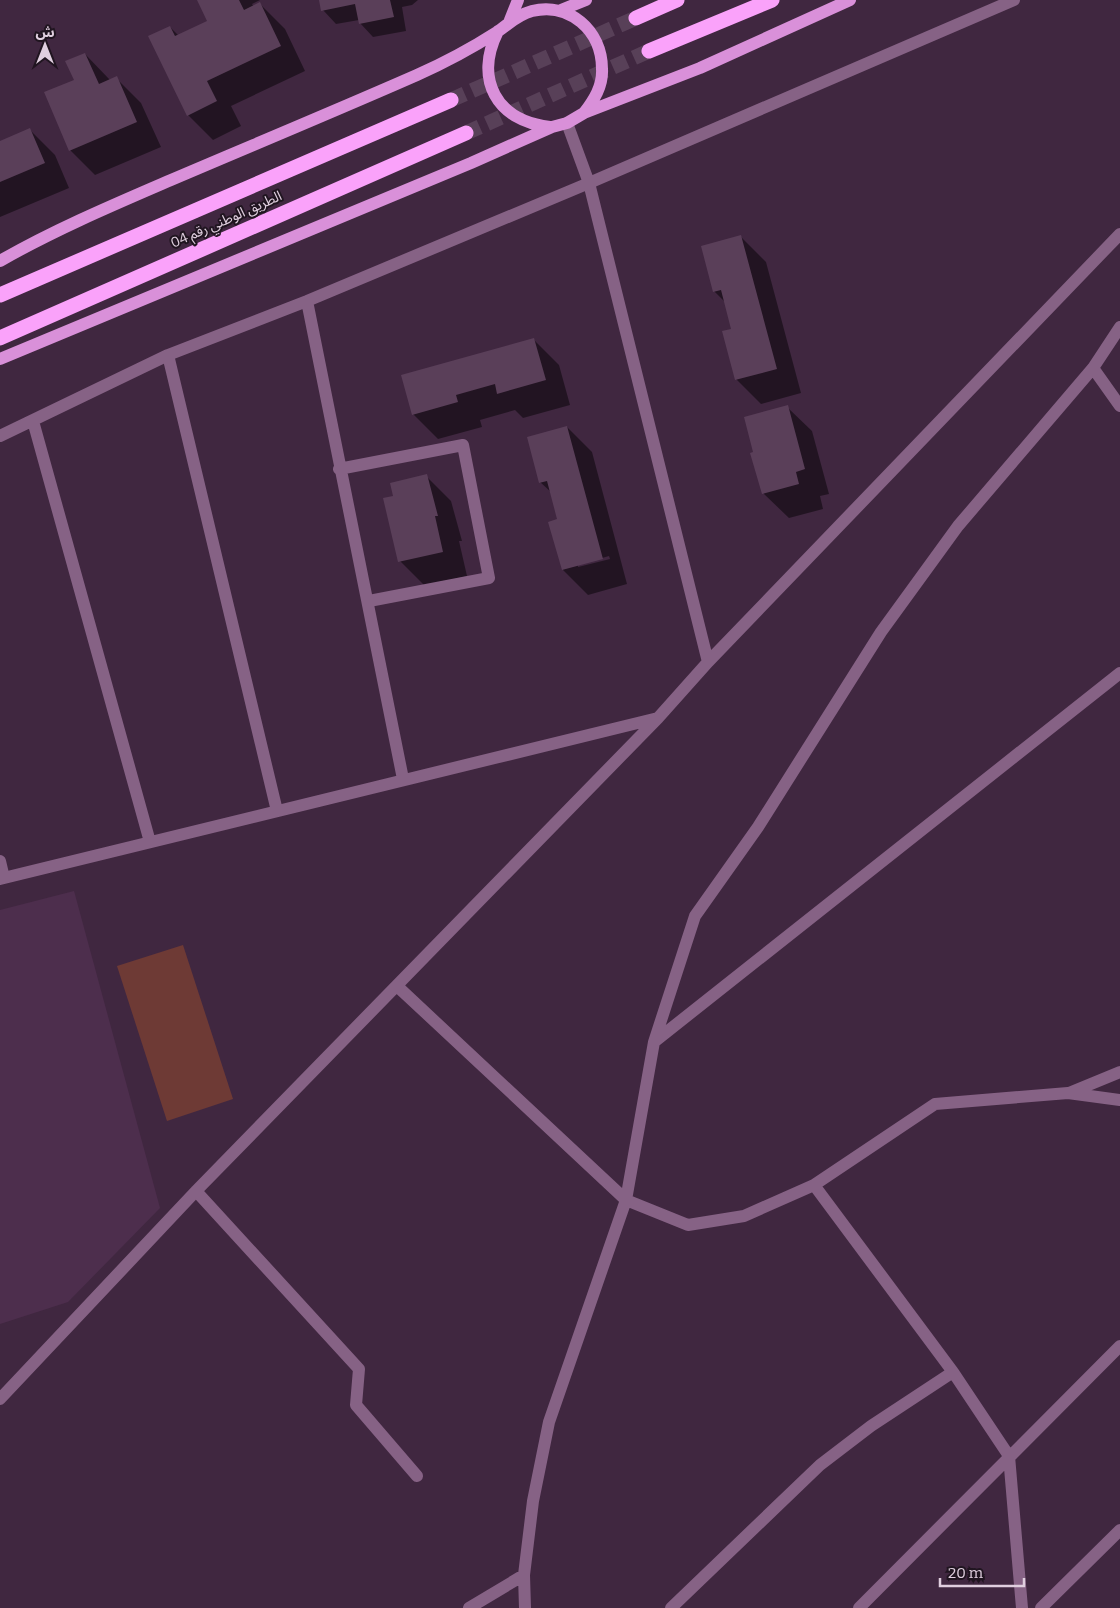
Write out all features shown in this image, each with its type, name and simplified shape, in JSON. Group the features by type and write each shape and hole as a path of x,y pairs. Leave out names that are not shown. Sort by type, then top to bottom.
{"highway":[{"path":"636,18 678,0"},
{"path":"649,51 772,0"},
{"name":"الطريق الوطني رقم 04","path":"0,295 451,100"},
{"name":"الطريق الوطني رقم 04","path":"0,338 466,133"}],"main road":[{"path":"510,20 518,0"},
{"path":"0,260 110,206 417,74 498,31 510,20 530,11 586,0"},
{"path":"0,358 471,163 552,127 567,123 584,113 700,68 850,0"},
{"path":"556,6 584,25 594,38 600,53 602,69 600,85 594,100 584,113"},
{"path":"498,31 490,48 487,68 491,86 501,104 515,117 533,125 552,127"}],"street":[{"path":"0,436 168,355 307,301 589,184 1014,0"},
{"path":"567,123 589,184 708,662"},
{"path":"0,1399 196,1191 398,987 658,718 708,662 1120,234"},
{"path":"307,301 339,469 369,601 403,779"},
{"path":"525,1608 524,1575 533,1501 549,1422 626,1200 654,1042 695,916 758,827 881,632 958,526 1093,368 1120,327"},
{"path":"168,355 277,810"},
{"path":"1093,368 1120,406"},
{"path":"33,421 150,842"},
{"path":"339,469 464,445 489,578 369,601"},
{"path":"654,1042 1120,672"},
{"path":"0,861 2,879 403,779 658,718"},
{"path":"398,987 626,1200 688,1225 744,1216 814,1185 935,1104 1068,1094 1120,1100"},
{"path":"1068,1094 1120,1072"},
{"path":"814,1185 953,1372 1009,1456 1022,1608"},
{"path":"196,1191 359,1369 356,1405 416,1476"},
{"path":"860,1608 1120,1346"},
{"path":"671,1608 820,1464 871,1426 953,1372"},
{"path":"1041,1608 1120,1530"},
{"path":"469,1608 524,1575"}],"shaded area":[{"path":"74,891 160,1208 68,1302 0,1324 0,910"},
{"path":"183,945 233,1099 167,1121 117,966"}],"building":[{"path":"197,0 239,0 244,10 260,2 281,46 207,81 217,101 187,116 148,36 170,26 175,36 207,21"},
{"path":"319,0 390,0 394,17 359,24 355,4 321,11"},
{"path":"85,53 99,84 117,76 137,122 69,151 44,92 74,80 65,61"},
{"path":"30,128 45,163 0,182 0,141"},
{"path":"741,235 777,369 735,380 722,331 731,329 721,290 713,292 701,246"},
{"path":"534,338 546,380 497,394 495,384 456,395 458,402 412,415 401,375"},
{"path":"788,405 805,469 796,472 799,484 762,494 750,453 753,452 744,417"},
{"path":"567,426 603,559 562,570 548,522 557,519 547,481 539,483 527,437"},
{"path":"427,474 438,516 435,516 443,552 398,562 383,498 393,496 390,483"}],"tunnel":[{"path":"451,100 636,18"},
{"path":"466,133 649,51"}]}
